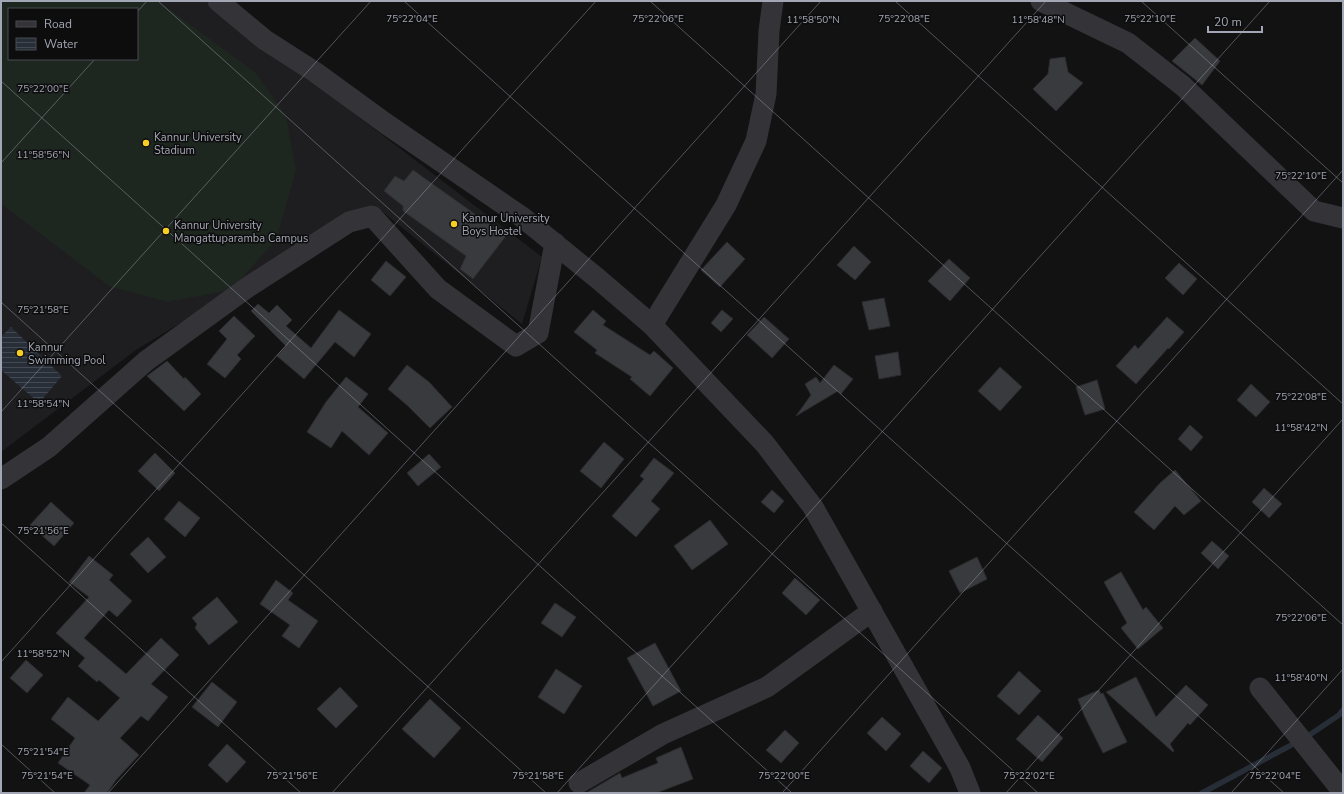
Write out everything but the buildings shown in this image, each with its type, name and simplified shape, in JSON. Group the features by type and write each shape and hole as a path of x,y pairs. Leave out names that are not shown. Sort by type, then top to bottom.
{"street":[{"path":"218,1 265,40 315,72 385,123 522,217 555,243 652,325 765,444 814,507 960,768 970,793"},
{"path":"652,325 726,204 756,141 766,94 769,31 773,1"},
{"path":"1041,1 1128,44 1183,86 1314,211 1343,218"},
{"path":"1,479 49,447 146,361 248,287 349,222 372,216 438,289 516,346 538,333 555,243"},
{"path":"579,783 663,734 767,687 872,611"},
{"path":"1260,688 1343,792"}],"shaded area":[{"name":"Kannur University Mangattuparamba Campus","path":"1,1 207,1 542,257 522,324 374,205 136,350 1,452"},
{"name":"Kannur University Stadium","path":"1,1 158,1 256,73 286,116 296,170 276,240 231,290 167,302 109,286 1,204"}],"water":[{"name":"Kannur Swimming Pool","path":"11,327 62,376 39,403 1,370 1,337"}],"waterway":[{"path":"1305,738 1339,715 1343,710"},
{"path":"1202,793 1297,742"}],"place":[{"name":"Kannur University Stadium","path":"146,143"},
{"name":"Kannur University Boys Hostel","path":"454,224"},
{"name":"Kannur University Mangattuparamba Campus","path":"166,231"},
{"name":"Kannur Swimming Pool","path":"20,353"}]}
